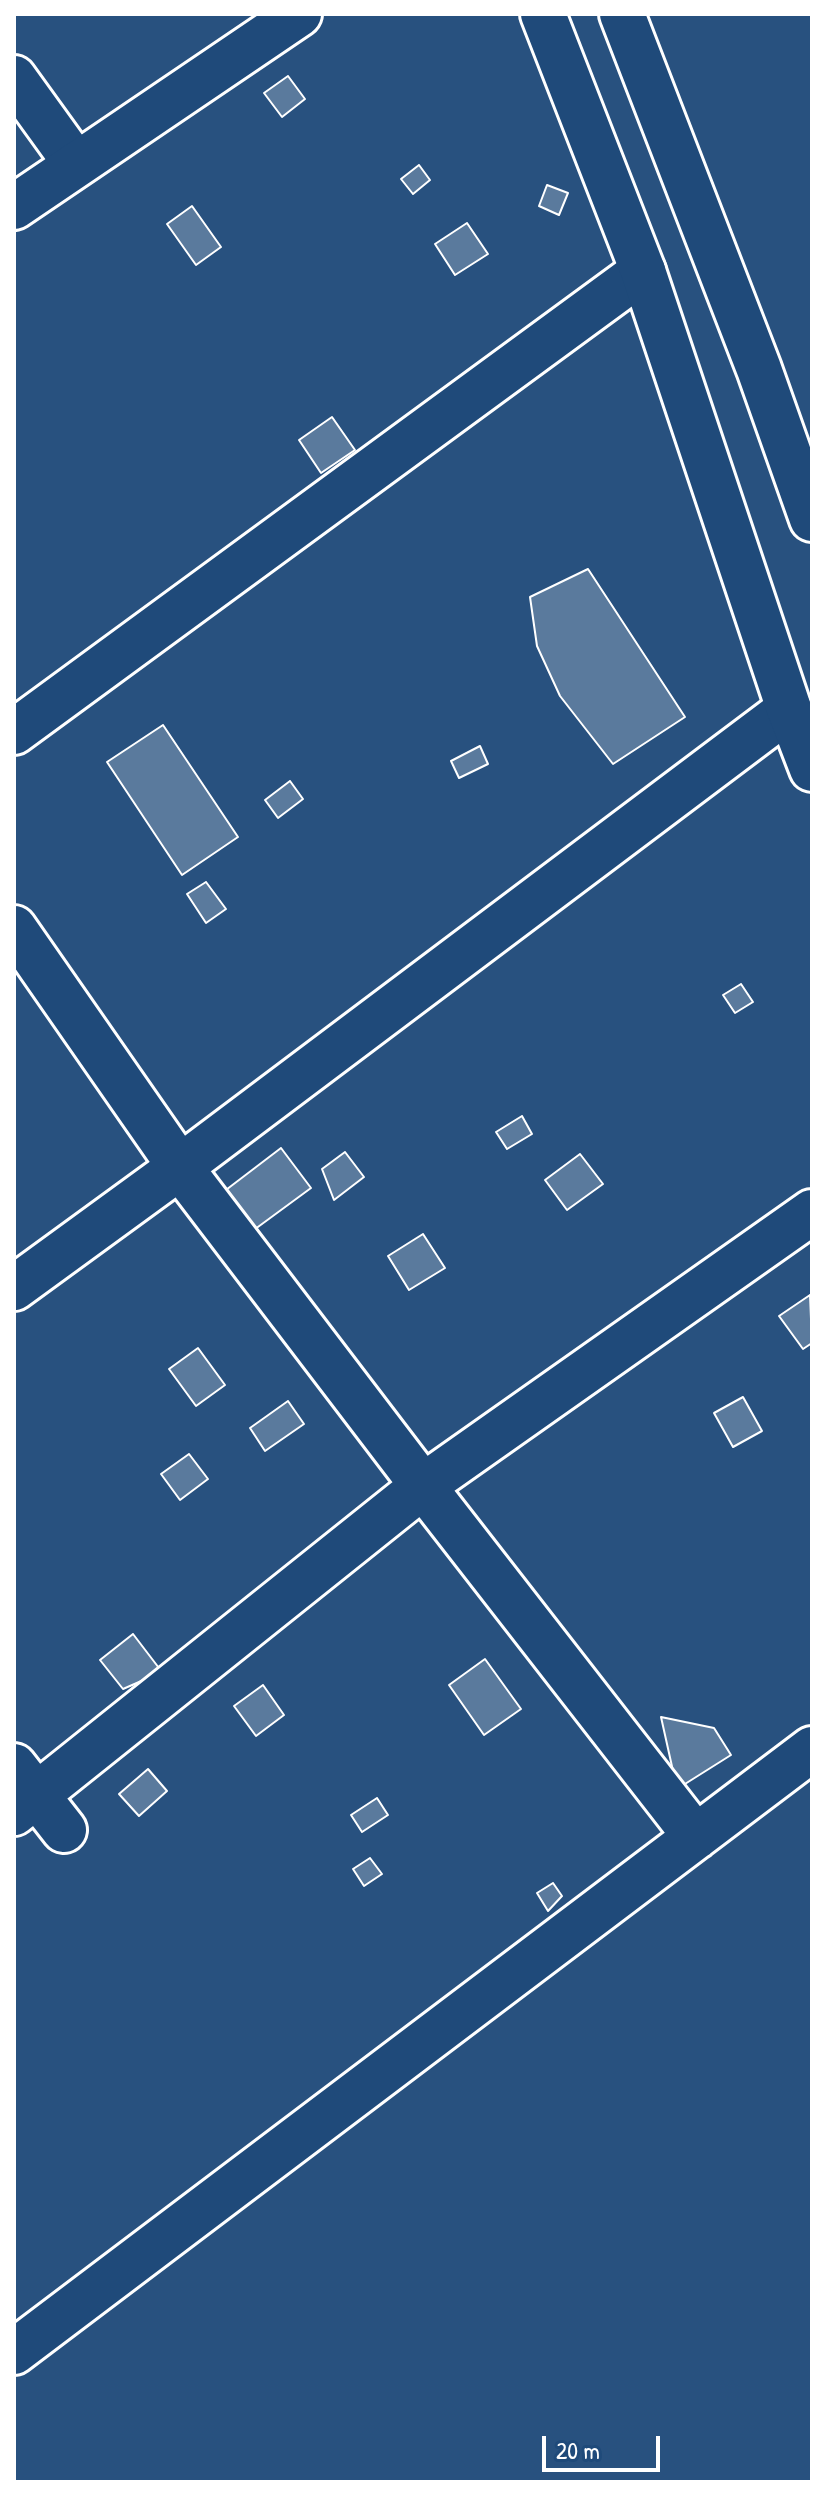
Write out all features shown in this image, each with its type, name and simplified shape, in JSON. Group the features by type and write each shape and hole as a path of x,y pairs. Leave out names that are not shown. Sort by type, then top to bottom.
{"main road":[{"path":"14,207 299,14"},
{"path":"543,14 643,271 789,709 812,769"},
{"path":"622,14 759,369 812,519"},
{"path":"14,78 76,164"},
{"path":"14,732 643,271"},
{"path":"14,1288 180,1167 789,709"},
{"path":"14,928 180,1167 696,1837"},
{"path":"64,1830 22,1791 423,1486 812,1212"},
{"path":"14,2352 812,1749"}],"building":[{"path":"288,76 305,99 282,117 264,93"},
{"path":"419,165 430,180 413,194 401,179"},
{"path":"547,185 568,193 559,215 539,206"},
{"path":"192,206 221,247 196,265 167,224"},
{"path":"467,223 488,254 455,275 435,244"},
{"path":"332,417 355,450 321,473 299,440"},
{"path":"588,569 685,717 613,764 560,696 537,646 530,597"},
{"path":"163,725 238,837 182,875 107,762"},
{"path":"480,746 488,764 459,778 451,761"},
{"path":"290,781 303,799 278,818 265,800"},
{"path":"206,882 226,909 206,923 187,894"},
{"path":"741,984 753,1002 735,1013 723,995"},
{"path":"522,1116 532,1134 507,1149 496,1132"},
{"path":"281,1148 311,1188 247,1235 218,1196"},
{"path":"345,1152 364,1177 334,1200 322,1169"},
{"path":"580,1154 603,1184 567,1210 545,1180"},
{"path":"423,1234 445,1268 409,1290 388,1256"},
{"path":"810,1295 812,1343 803,1349 779,1316"},
{"path":"198,1348 225,1385 196,1406 169,1369"},
{"path":"743,1397 762,1431 733,1447 714,1413"},
{"path":"288,1401 304,1424 265,1451 250,1428"},
{"path":"189,1454 208,1479 180,1500 161,1474"},
{"path":"133,1634 162,1672 123,1689 100,1660"},
{"path":"485,1659 521,1709 484,1735 449,1685"},
{"path":"263,1685 284,1715 256,1736 234,1706"},
{"path":"661,1717 714,1728 731,1755 677,1789"},
{"path":"148,1769 167,1791 139,1816 119,1794"},
{"path":"377,1798 388,1815 362,1832 351,1815"},
{"path":"370,1858 382,1874 364,1886 353,1869"},
{"path":"553,1883 562,1896 548,1911 537,1893"}]}
